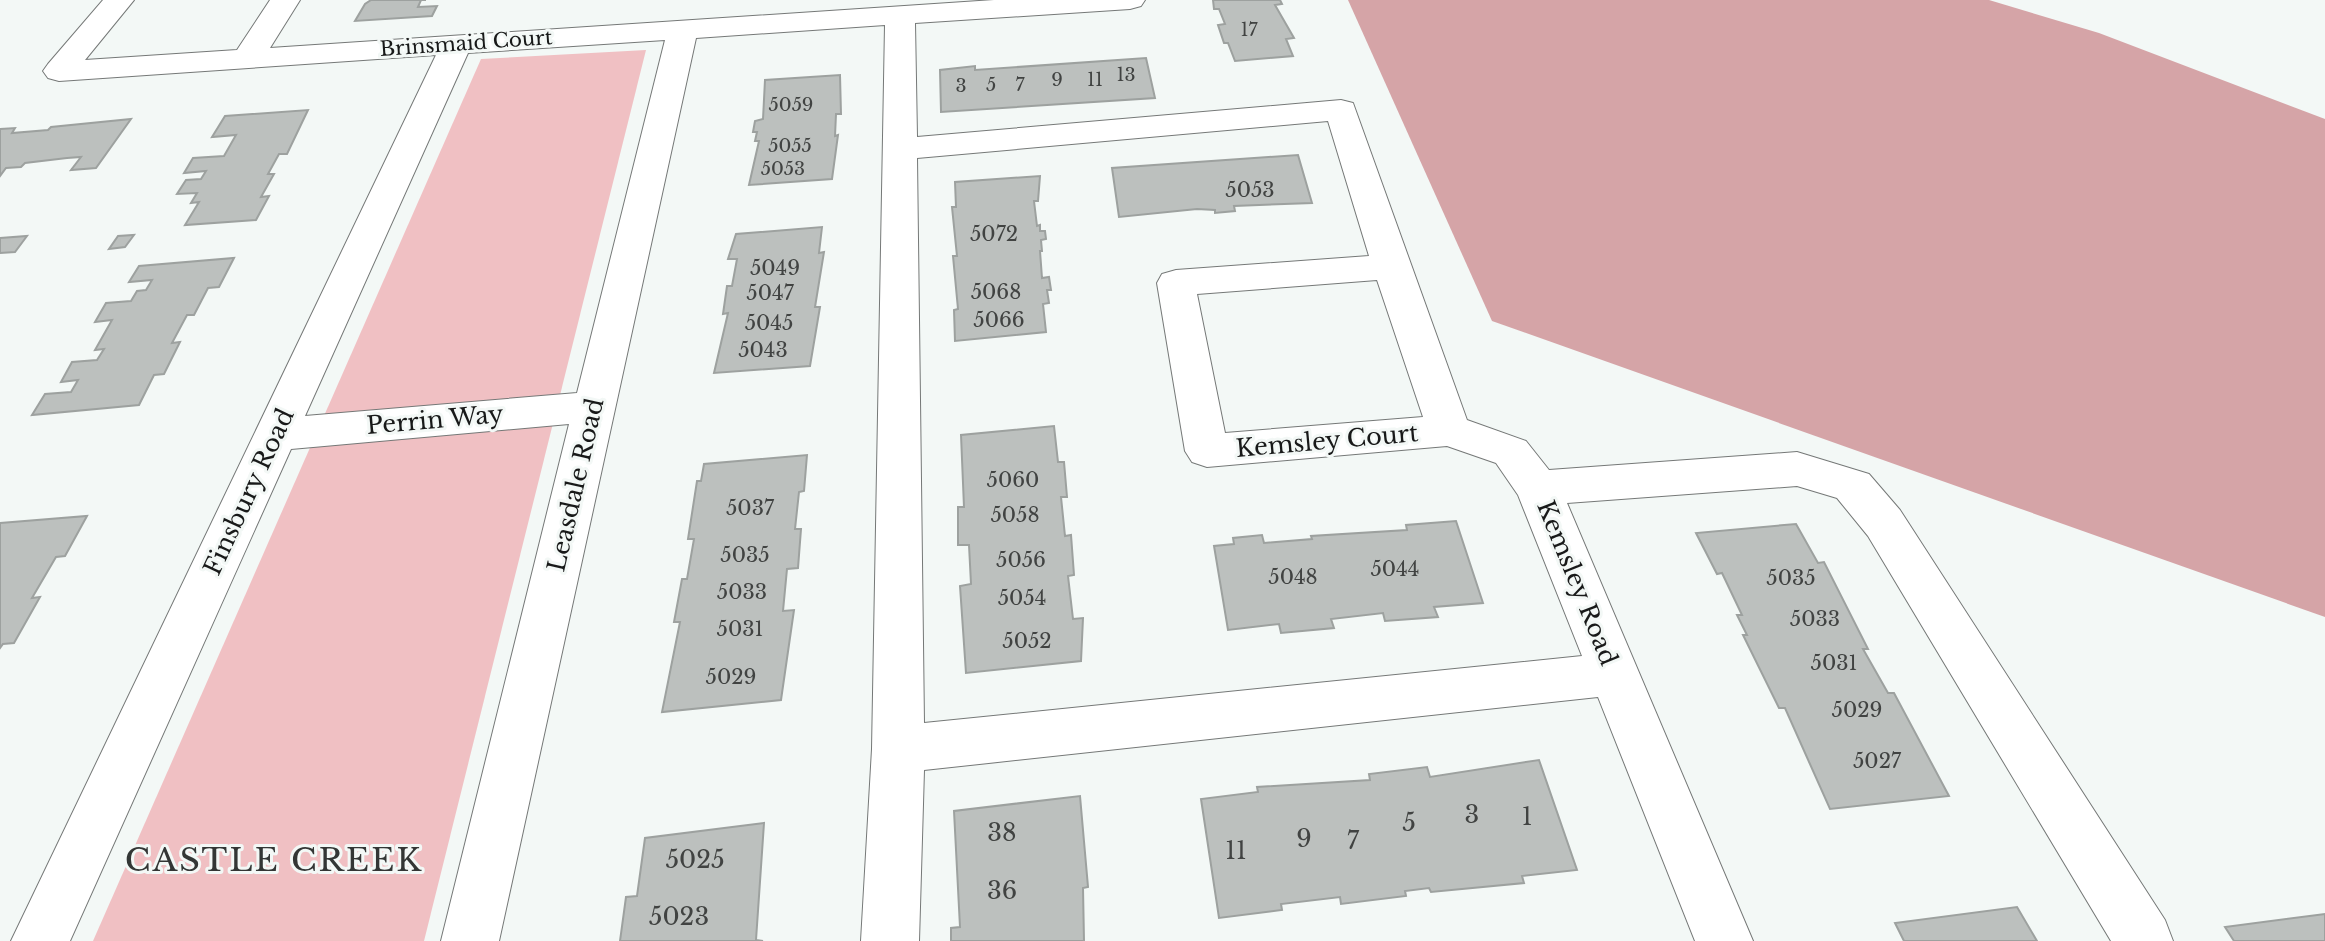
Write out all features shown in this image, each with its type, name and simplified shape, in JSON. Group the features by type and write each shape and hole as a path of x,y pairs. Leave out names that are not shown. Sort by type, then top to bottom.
{"street":[{"name":"Brinsmaid Court","path":"119,0 59,71 249,56 900,16 980,5 1130,0"},
{"path":"249,56 285,0"},
{"path":"890,941 898,749 900,16"},
{"name":"Leasdale Road","path":"470,941 683,29"},
{"name":"Finsbury Road","path":"40,941 457,43"},
{"path":"900,149 1341,110 1391,267 1449,430"},
{"name":"Kemsley Court","path":"1391,267 1176,283 1207,451 1449,430"},
{"name":"Perrin Way","path":"276,434 595,407"},
{"name":"Kemsley Road","path":"1449,430 1511,452 1538,488 1724,941"},
{"path":"1538,488 1797,469 1853,486 1884,523 2144,941"},
{"path":"898,749 1614,674"}],"shaded area":[{"path":"1348,0 1989,0 2099,33 2325,119 2325,617 1492,321"},
{"path":"646,50 424,941 93,941 481,59"}],"building":[{"path":"371,0 421,0 418,7 437,6 432,16 355,21"},
{"path":"1213,0 1280,0 1282,4 1275,5 1294,38 1286,39 1293,56 1235,61 1228,43 1224,43 1218,25 1225,24 1219,9 1214,9"},
{"path":"1146,58 1155,98 941,112 940,70"},
{"path":"840,75 841,114 836,114 835,136 838,135 832,179 749,185 759,141 755,141 757,132 753,132 755,121 763,119 765,80"},
{"path":"308,110 287,154 279,154 268,174 274,174 261,197 269,196 256,220 185,225 199,202 191,203 197,193 177,194 186,180 201,179 206,171 184,173 193,158 224,156 236,135 212,137 225,116"},
{"path":"131,119 96,168 71,170 81,157 67,158 6,168 0,176 0,129 15,128 12,133"},
{"path":"1298,155 1312,203 1234,206 1235,211 1215,213 1215,210 1197,209 1119,217 1112,168"},
{"path":"1040,176 1038,201 1034,201 1037,226 1040,225 1040,231 1045,231 1046,239 1041,240 1042,278 1049,277 1051,290 1047,290 1049,303 1043,304 1046,332 955,341 954,310 958,309 953,256 957,256 952,207 956,207 955,182"},
{"path":"822,227 819,253 824,252 815,307 820,307 810,366 714,373 728,313 723,314 727,286 732,286 737,259 728,259 736,234"},
{"path":"134,235 125,247 109,249 118,236"},
{"path":"27,236 15,252 0,253 0,238"},
{"path":"234,258 219,287 208,288 194,315 187,315 172,343 180,342 164,374 154,375 139,405 32,415 45,394 71,392 78,380 61,382 72,362 97,360 104,349 95,350 112,320 95,322 106,303 131,301 137,291 146,290 152,280 129,282 139,266"},
{"path":"1054,426 1058,462 1064,462 1067,497 1061,497 1065,536 1071,535 1074,575 1068,576 1073,619 1083,618 1081,661 966,673 960,586 971,584 969,545 958,545 958,507 964,507 961,435"},
{"path":"807,455 804,491 799,492 795,529 801,529 798,568 787,569 783,611 794,610 781,700 662,712 680,622 674,622 682,579 687,579 694,539 688,539 697,481 701,481 704,464"},
{"path":"87,516 65,556 56,557 32,598 40,597 14,643 3,644 0,648 0,523"},
{"path":"1456,521 1483,603 1434,607 1438,617 1385,621 1383,613 1331,619 1334,628 1281,633 1279,624 1228,630 1214,546 1234,544 1233,538 1262,535 1264,543 1312,539 1311,536 1407,530 1406,525"},
{"path":"1796,524 1818,563 1824,562 1868,649 1863,649 1888,693 1894,693 1949,796 1830,809 1785,708 1779,708 1743,635 1747,635 1737,615 1742,615 1722,573 1717,574 1696,533"},
{"path":"1539,760 1577,870 1522,876 1524,883 1431,892 1429,888 1405,891 1406,896 1341,904 1340,897 1281,904 1282,910 1219,918 1201,799 1258,792 1257,787 1370,780 1369,774 1427,767 1430,777"},
{"path":"1080,796 1088,887 1083,888 1084,941 951,941 951,928 960,927 954,811"},
{"path":"764,823 756,940 763,941 620,941 626,897 637,896 645,838"},
{"path":"2017,907 2037,941 1904,941 1895,923"},
{"path":"2325,914 2325,941 2234,941 2225,927"}],"district":[{"name":"CASTLE CREEK","path":"274,860"}]}
